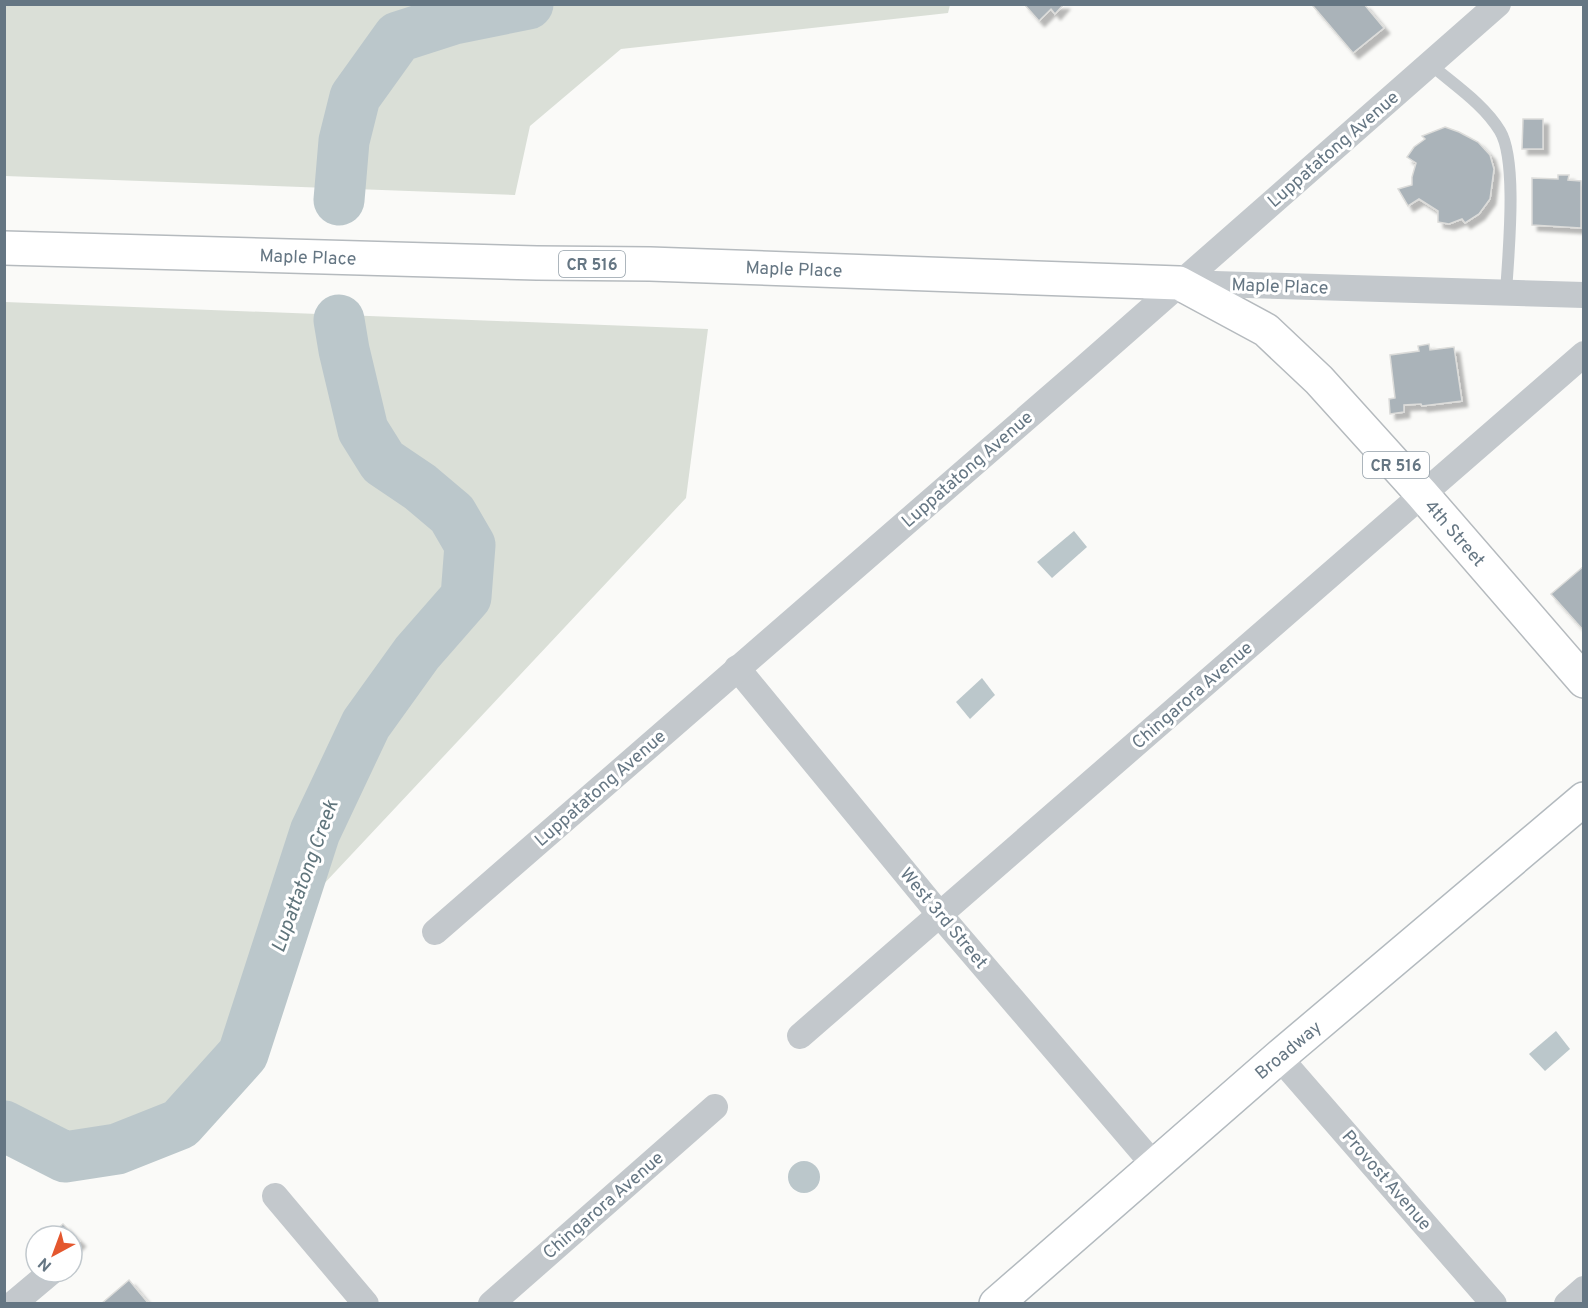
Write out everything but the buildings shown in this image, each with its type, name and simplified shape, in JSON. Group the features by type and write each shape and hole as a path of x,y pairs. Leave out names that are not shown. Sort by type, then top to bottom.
{"main road":[{"name":"Maple Place","path":"4,248 650,264 1179,283"},
{"name":"4th Street","path":"1179,283 1266,330 1319,380 1422,494 1584,681"},
{"name":"Broadway","path":"996,1304 1154,1165 1584,799"}],"street":[{"name":"Luppatatong Avenue","path":"435,932 1075,376 1498,4"},
{"name":"Maple Place","path":"1179,283 1584,295"},
{"name":"Chingarora Avenue","path":"800,1036 1584,354"},
{"name":"West 3rd Street","path":"737,668 940,915 1154,1165"},
{"name":"Provost Avenue","path":"1280,1057 1494,1304"},
{"name":"Chingarora Avenue","path":"491,1304 716,1107"},
{"path":"275,1196 366,1304"},
{"path":"13,1304 37,1284"},
{"path":"1567,1304 1584,1289"}],"lane":[{"path":"1430,64 1480,106 1501,132 1509,161 1506,293"}],"shaded area":[{"path":"5,4 950,5 948,13 621,49 530,126 515,195 5,176"},
{"path":"5,302 708,329 686,498 306,903 270,1049 184,1140 79,1171 5,1143"},
{"path":"1074,531 1087,547 1052,578 1037,562"},
{"path":"982,678 995,695 970,719 956,702"},
{"path":"1556,1031 1570,1049 1545,1071 1529,1054"},
{"path":"804,1161 815,1166 820,1177 815,1188 804,1193 793,1188 788,1177 793,1166"}],"waterway":[{"path":"339,200 344,141 355,97 398,37 454,19 528,4"},
{"name":"Lupattatong Creek","path":"4,1126 65,1157 117,1149 180,1124 243,1054 315,832 366,724 417,653 466,597 470,545 452,514 420,487 383,462 363,430 339,320"}]}
